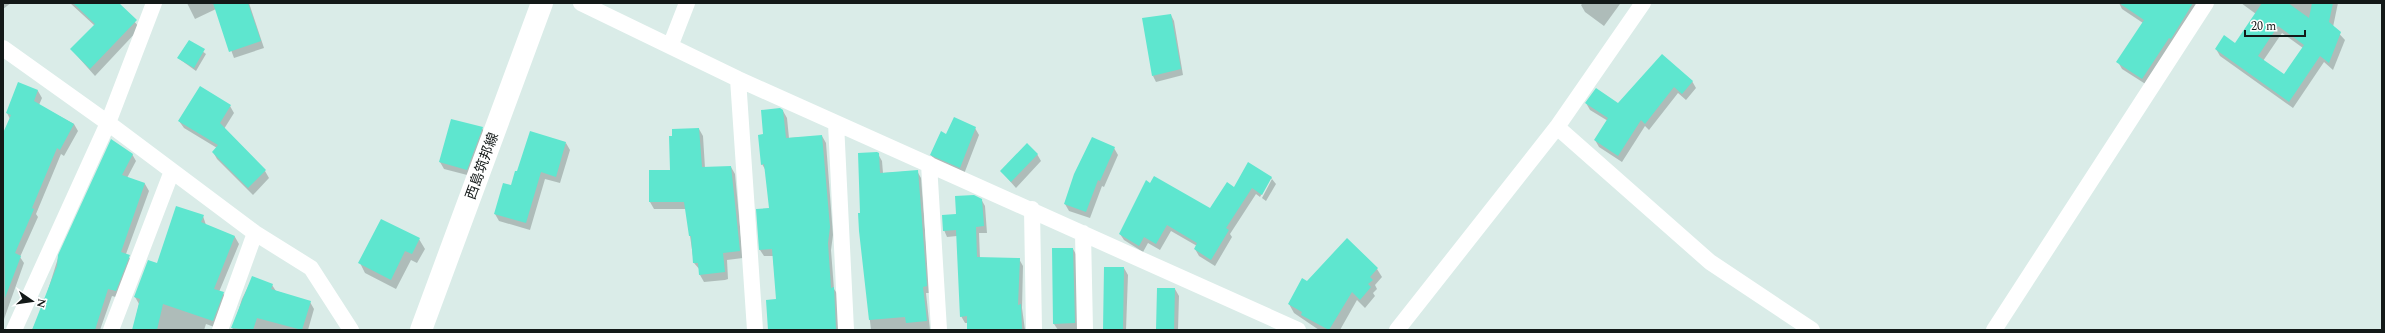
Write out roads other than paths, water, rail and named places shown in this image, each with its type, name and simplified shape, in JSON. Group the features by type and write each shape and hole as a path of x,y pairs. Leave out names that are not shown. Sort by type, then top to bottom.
{"main road":[{"name":"西島筑邦線","path":"422,330 542,3"}],"street":[{"path":"14,330 108,123 154,3"},
{"path":"581,3 671,44 738,78 836,123 1298,330"},
{"path":"671,44 687,3"},
{"path":"1397,330 1557,127 1643,3"},
{"path":"1994,330 2206,3"},
{"path":"3,48 108,123 256,233 311,268 350,330"},
{"path":"738,78 755,330"},
{"path":"836,123 846,330"},
{"path":"1557,127 1710,262 1812,330"},
{"path":"929,164 939,330"},
{"path":"111,330 172,171"},
{"path":"1032,210 1034,330"},
{"path":"220,330 256,233"},
{"path":"1083,233 1085,330"}]}
